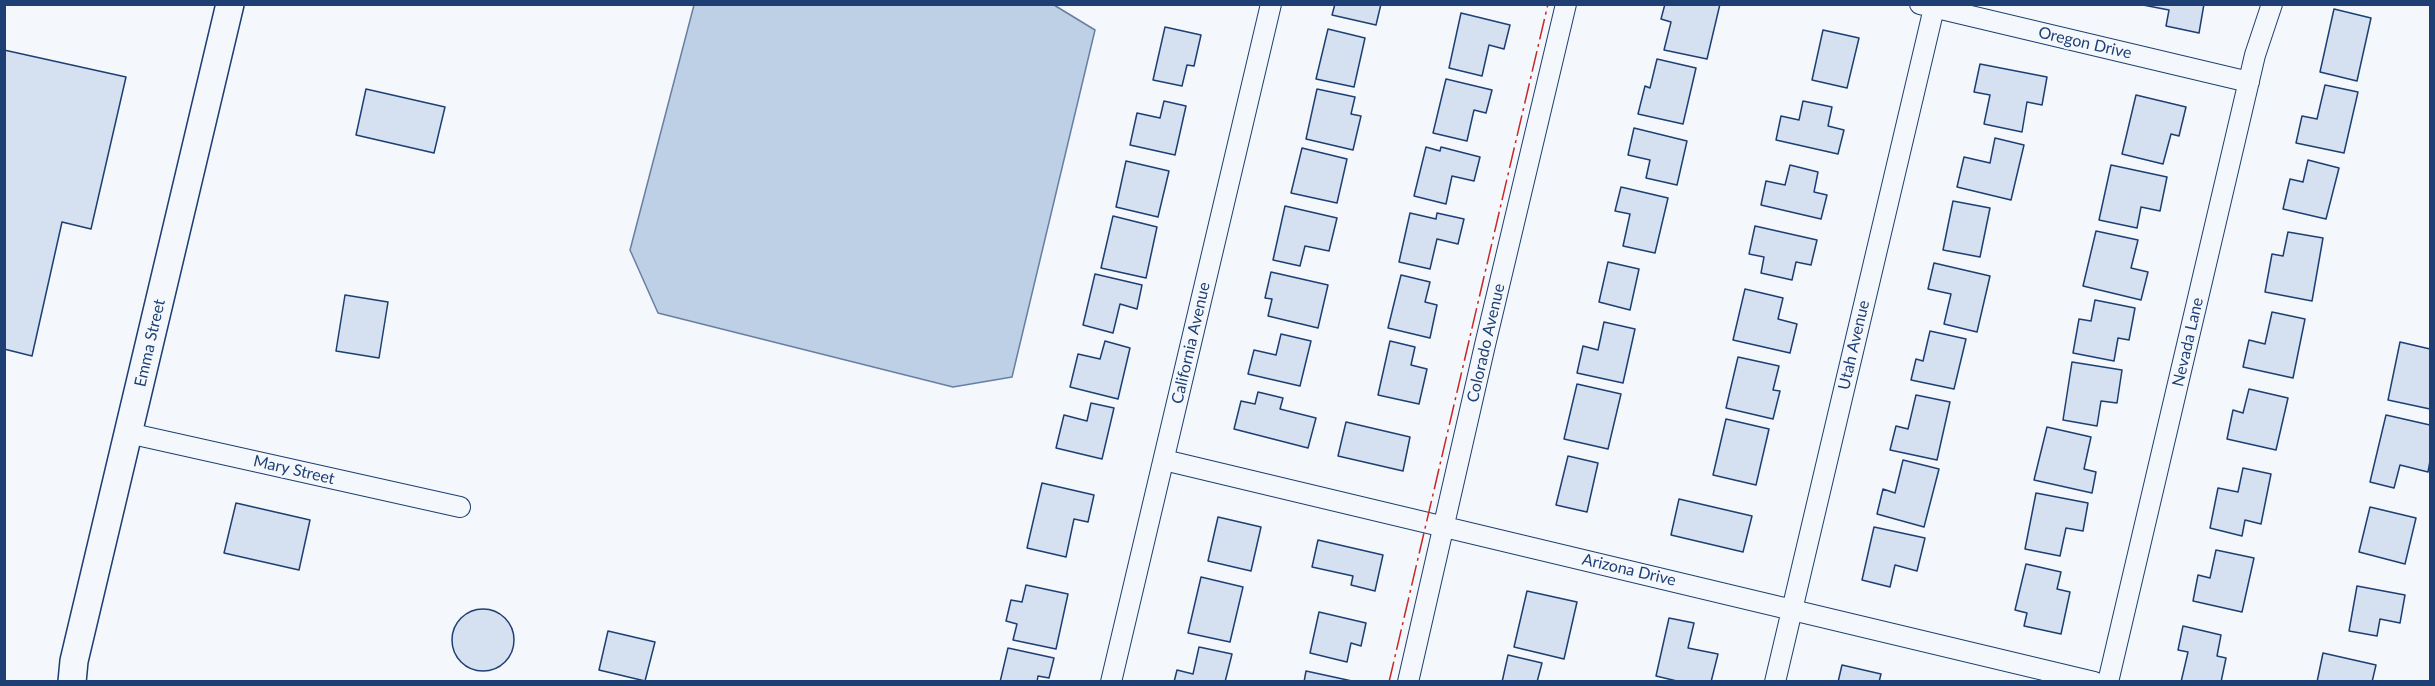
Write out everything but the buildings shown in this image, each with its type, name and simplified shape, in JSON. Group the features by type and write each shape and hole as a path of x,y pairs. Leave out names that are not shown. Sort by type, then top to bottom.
{"street":[{"name":"Emma Street","path":"72,681 74,661 230,4"},
{"name":"California Avenue","path":"1111,681 1271,4"},
{"name":"Colorado Avenue","path":"1408,681 1566,4"},
{"name":"Nevada Lane","path":"2108,681 2249,82 2272,4"},
{"name":"Oregon Drive","path":"1927,6 2249,82"},
{"name":"Utah Avenue","path":"1775,681 1927,6"},
{"name":"Mary Street","path":"128,433 460,507"},
{"name":"Arizona Drive","path":"1164,460 2094,681"}],"water":[{"path":"694,5 1054,5 1095,30 1012,377 953,387 658,313 630,250"}],"power":[{"path":"1389,682 1548,4"}]}
